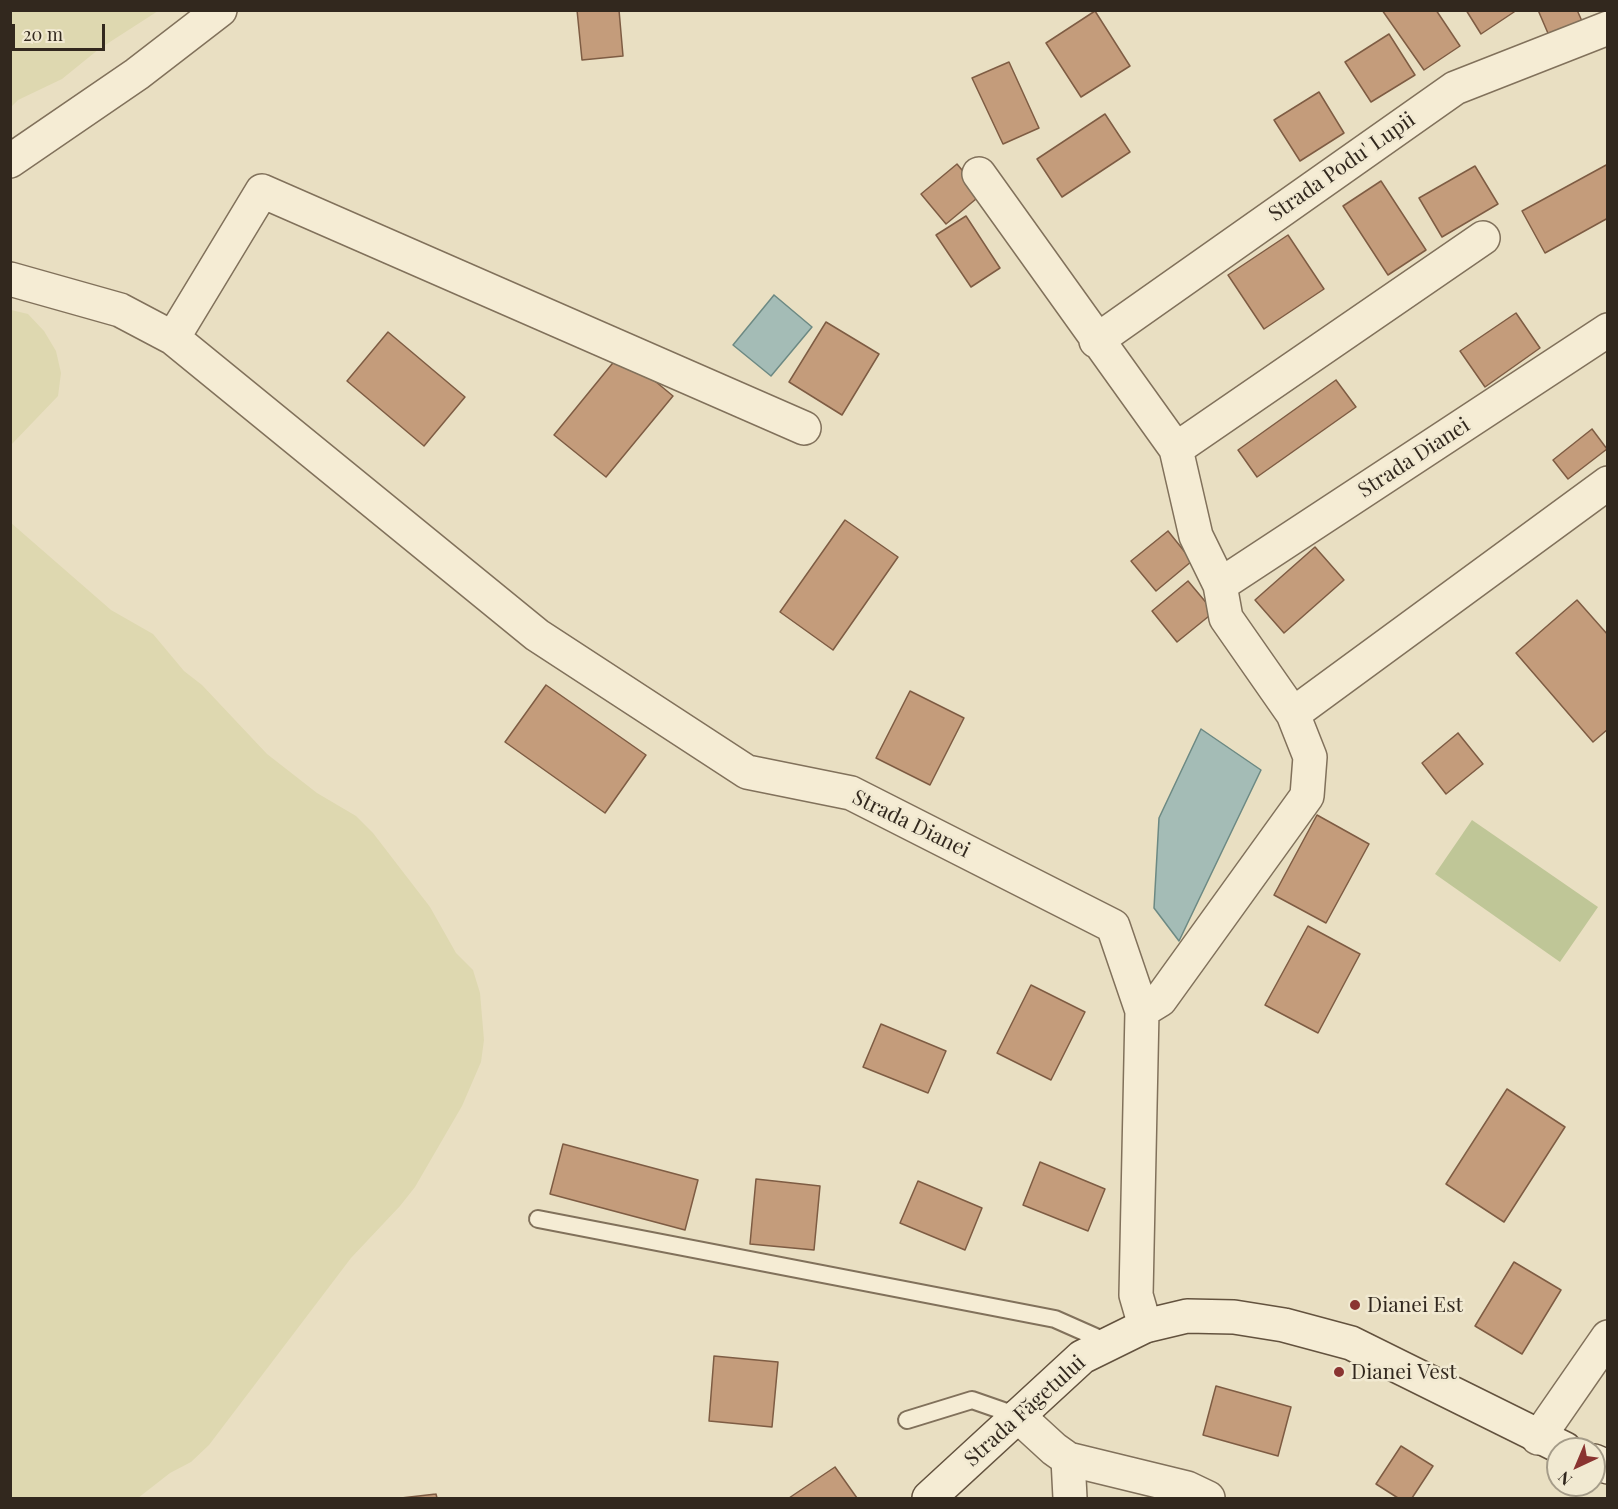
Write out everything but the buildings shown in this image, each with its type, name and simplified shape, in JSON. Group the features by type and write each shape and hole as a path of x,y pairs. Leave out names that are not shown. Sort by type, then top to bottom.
{"street":[{"path":"10,161 137,74 220,10"},
{"name":"Strada Podu' Lupii","path":"1096,340 1455,88 1608,28"},
{"path":"979,174 1176,449 1196,536 1220,585 1226,618 1293,714 1310,757 1307,796 1160,1000 1142,1011"},
{"path":"173,338 262,191 804,428"},
{"path":"1176,449 1483,238"},
{"name":"Strada Dianei","path":"10,279 120,310 173,338 537,635 747,772 852,793 1113,926 1142,1011 1136,1294 1145,1326"},
{"name":"Strada Dianei","path":"1220,585 1608,330"},
{"path":"1293,714 1608,483"},
{"name":"Strada Făgetului","path":"928,1498 1082,1356 1107,1342 1145,1326 1187,1316 1234,1317 1284,1325 1351,1343 1546,1440"},
{"path":"1555,1437 1608,1337"},
{"path":"1018,1416 1053,1449 1068,1459 1187,1488 1209,1498"},
{"path":"1068,1459 1070,1498"}],"lane":[{"path":"538,1219 1055,1319 1107,1342"},
{"path":"907,1420 972,1400 1018,1416"}],"shaded area":[{"path":"11,10 158,11 99,49 62,79 18,100 11,107"},
{"path":"11,310 28,314 44,331 56,351 61,373 58,396 11,445"},
{"path":"10,522 111,610 153,634 184,671 202,685 267,754 317,793 356,816 373,833 430,907 456,953 473,970 480,993 484,1040 481,1062 462,1106 415,1187 351,1258 209,1445 191,1462 170,1473 138,1498 11,1498"}],"green space":[{"path":"1472,820 1598,907 1560,962 1435,874"}],"water":[{"path":"774,295 812,327 771,376 733,345"},
{"path":"1201,729 1261,770 1179,941 1154,908 1159,818"}],"place":[{"name":"Dianei Est","path":"1355,1305"},
{"name":"Dianei Vest","path":"1339,1372"}]}
